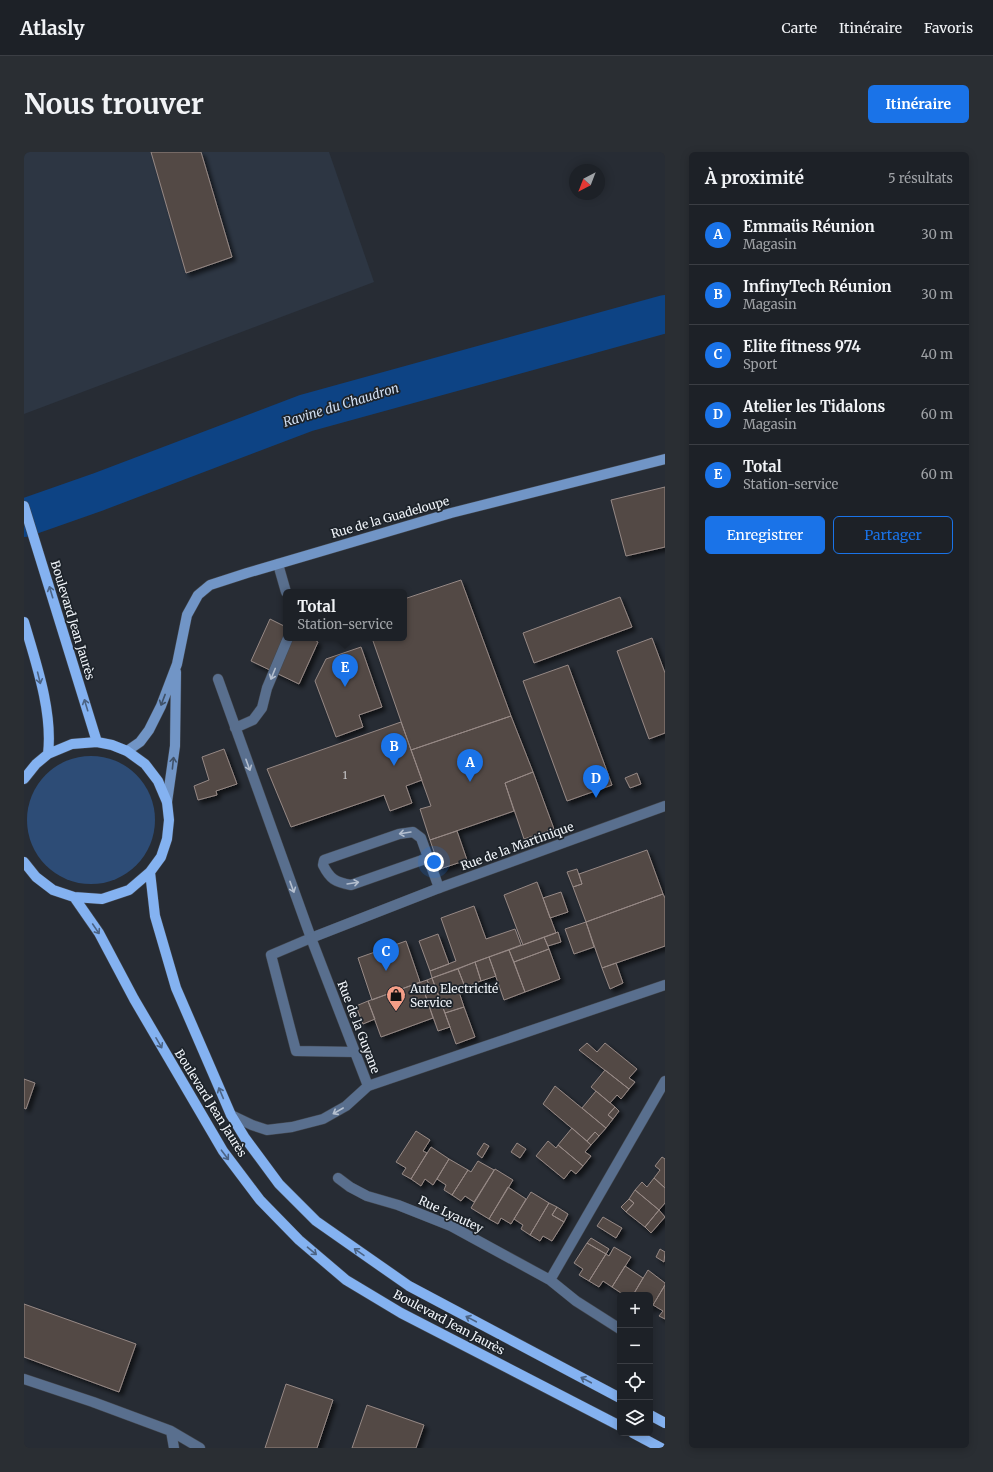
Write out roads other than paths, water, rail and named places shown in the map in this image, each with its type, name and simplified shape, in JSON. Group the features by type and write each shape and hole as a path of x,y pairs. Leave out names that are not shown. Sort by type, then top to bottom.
{"main road":[{"name":"Boulevard Jean Jaurès","path":"24,506 97,742"},
{"path":"24,622 48,714 50,738 48,754"},
{"path":"24,778 36,764 48,754 72,744 97,742 112,745 127,751 145,764 158,781 167,802 169,820 167,839 161,856 150,872 129,890 102,899 74,897 53,890 36,877 24,862"},
{"name":"Boulevard Jean Jaurès","path":"150,872 155,916 176,988 231,1116 245,1138 279,1184 316,1221 409,1286 617,1396"},
{"name":"Boulevard Jean Jaurès","path":"74,897 99,933 134,999 223,1151 260,1200 299,1240 346,1280 401,1313 617,1424"},
{"path":"653,1417 665,1423"},
{"path":"639,1436 661,1448"}],"street":[{"name":"Rue de la Guadeloupe","path":"127,751 140,742 149,730 161,706 177,664 187,615 198,595 210,585 451,513 665,459"},
{"path":"278,564 285,589"},
{"path":"234,728 253,720 262,708 267,688 287,641"},
{"name":"Rue de la Guadeloupe","path":"167,802 175,746 177,664"},
{"name":"Rue de la Guyane","path":"218,679 234,728 311,938 368,1086 665,985"},
{"name":"Rue de la Martinique","path":"355,1052 296,1051 271,955 439,888 665,806"},
{"path":"428,858 351,885 338,883 328,875 323,865 324,860 399,834 413,832 421,838 439,888"},
{"path":"550,1280 665,1081"},
{"path":"231,1116 267,1130 292,1127 323,1119 346,1106 368,1086"},
{"name":"Rue Lyautey","path":"338,1178 350,1187 367,1196 398,1204 451,1226 550,1280 576,1301 618,1328"},
{"path":"24,1379 93,1402 171,1431 200,1448"},
{"path":"171,1431 174,1448"}],"waterway":[{"name":"Ravine du Chaudron","path":"24,518 98,492 306,413 665,314"}],"place":[{"name":"Total","path":"345,687"},
{"name":"InfinyTech Réunion","path":"394,766"},
{"name":"Emmaüs Réunion","path":"470,782"},
{"name":"Atelier les Tidalons","path":"596,798"},
{"name":"Elite fitness 974","path":"386,971"},
{"name":"Auto Electricité Service","path":"396,1012"}]}
